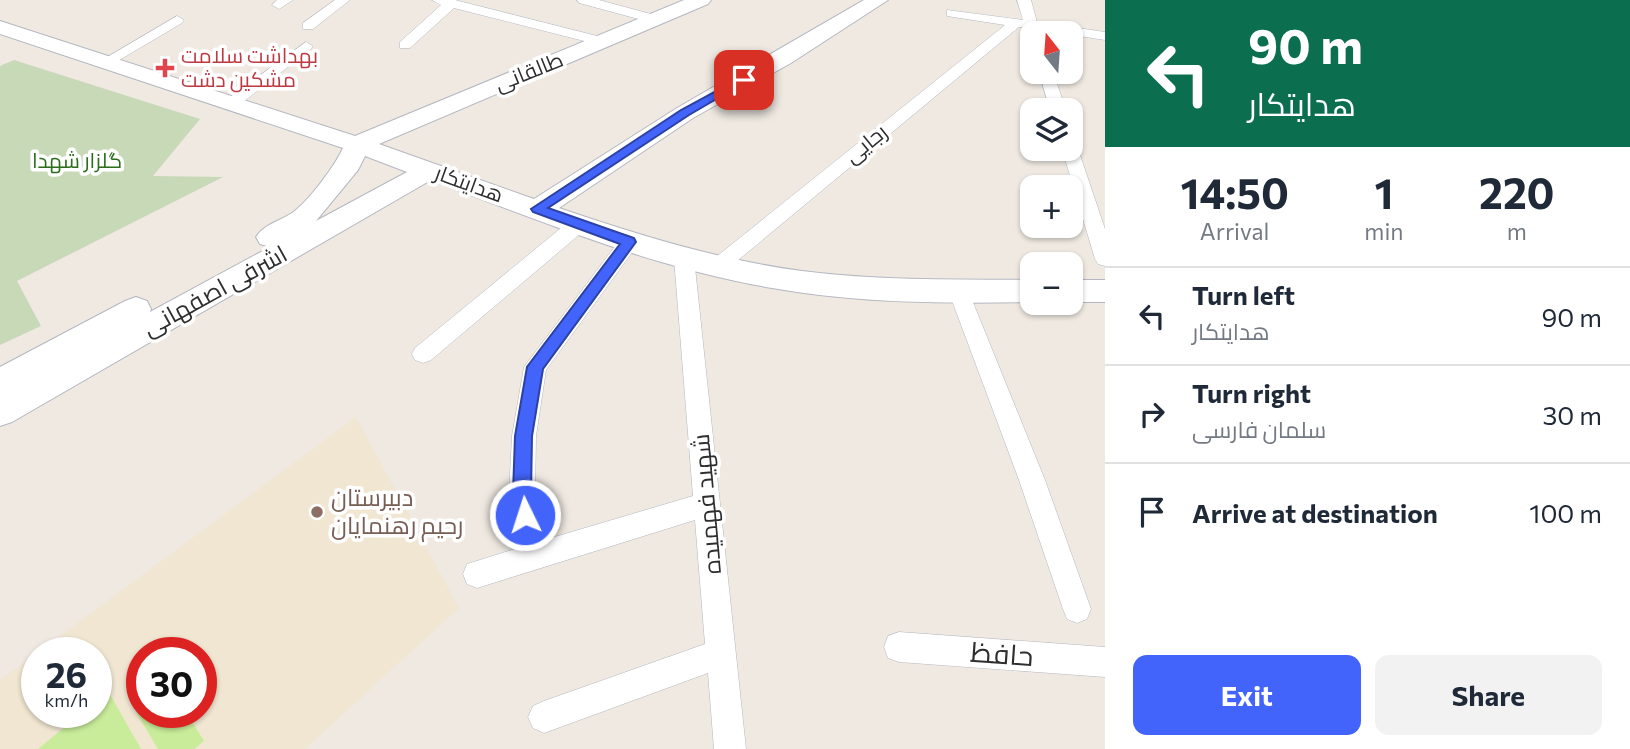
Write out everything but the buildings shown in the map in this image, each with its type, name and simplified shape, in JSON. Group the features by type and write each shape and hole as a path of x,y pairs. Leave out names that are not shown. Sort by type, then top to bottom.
{"main road":[{"name":"طالقانی","path":"357,144 701,0"},
{"path":"538,209 685,113 878,0"},
{"name":"هدایتکار","path":"0,27 357,144 629,242 684,258 770,277 845,287 1020,291"},
{"path":"304,218 322,180 323,163 315,140 306,128"},
{"name":"اشرفی اصفهانی","path":"0,383 304,218 349,164 357,144"},
{"name":"اشرفی اصفهانی","path":"0,411 430,170"},
{"path":"1083,291 1105,292"}],"street":[{"path":"308,26 343,0"},
{"path":"584,0 657,20"},
{"path":"1024,0 1026,21"},
{"path":"405,45 445,1 604,42"},
{"path":"952,13 1020,27"},
{"path":"106,62 177,20"},
{"name":"رجایی","path":"718,266 1020,33"},
{"path":"1083,34 1105,36"},
{"path":"232,103 306,46"},
{"path":"1074,161 1105,259"},
{"path":"423,354 579,224"},
{"path":"530,557 522,493 523,448 535,367 629,242"},
{"name":"شهید فهمیده","path":"684,258 720,654 733,747"},
{"path":"958,290 1032,480 1077,609"},
{"path":"477,574 707,504"},
{"name":"حافظ","path":"899,647 1105,662"},
{"path":"544,717 720,654"}],"shaded area":[{"name":"دبیرستان رحیم رهنمایان","path":"356,417 459,608 305,749 0,749 0,680 21,664 21,728 112,728 112,637 58,637"}],"green space":[{"name":"گلزار شهدا","path":"14,60 200,119 153,176 223,177 17,281 41,326 0,345 0,66"},
{"path":"112,698 126,723 126,728 129,728 141,749 38,749 64,728 112,728"},
{"path":"146,728 196,728 204,741 194,749 158,749"}],"place":[{"name":"بهداشت سلامت مشکین دشت","path":"165,68"},
{"name":"دبیرستان رحیم رهنمایان","path":"317,512"}],"route":[{"path":"525,515 522,493 524,436 535,367 629,242 538,209 685,113 744,80"}]}
